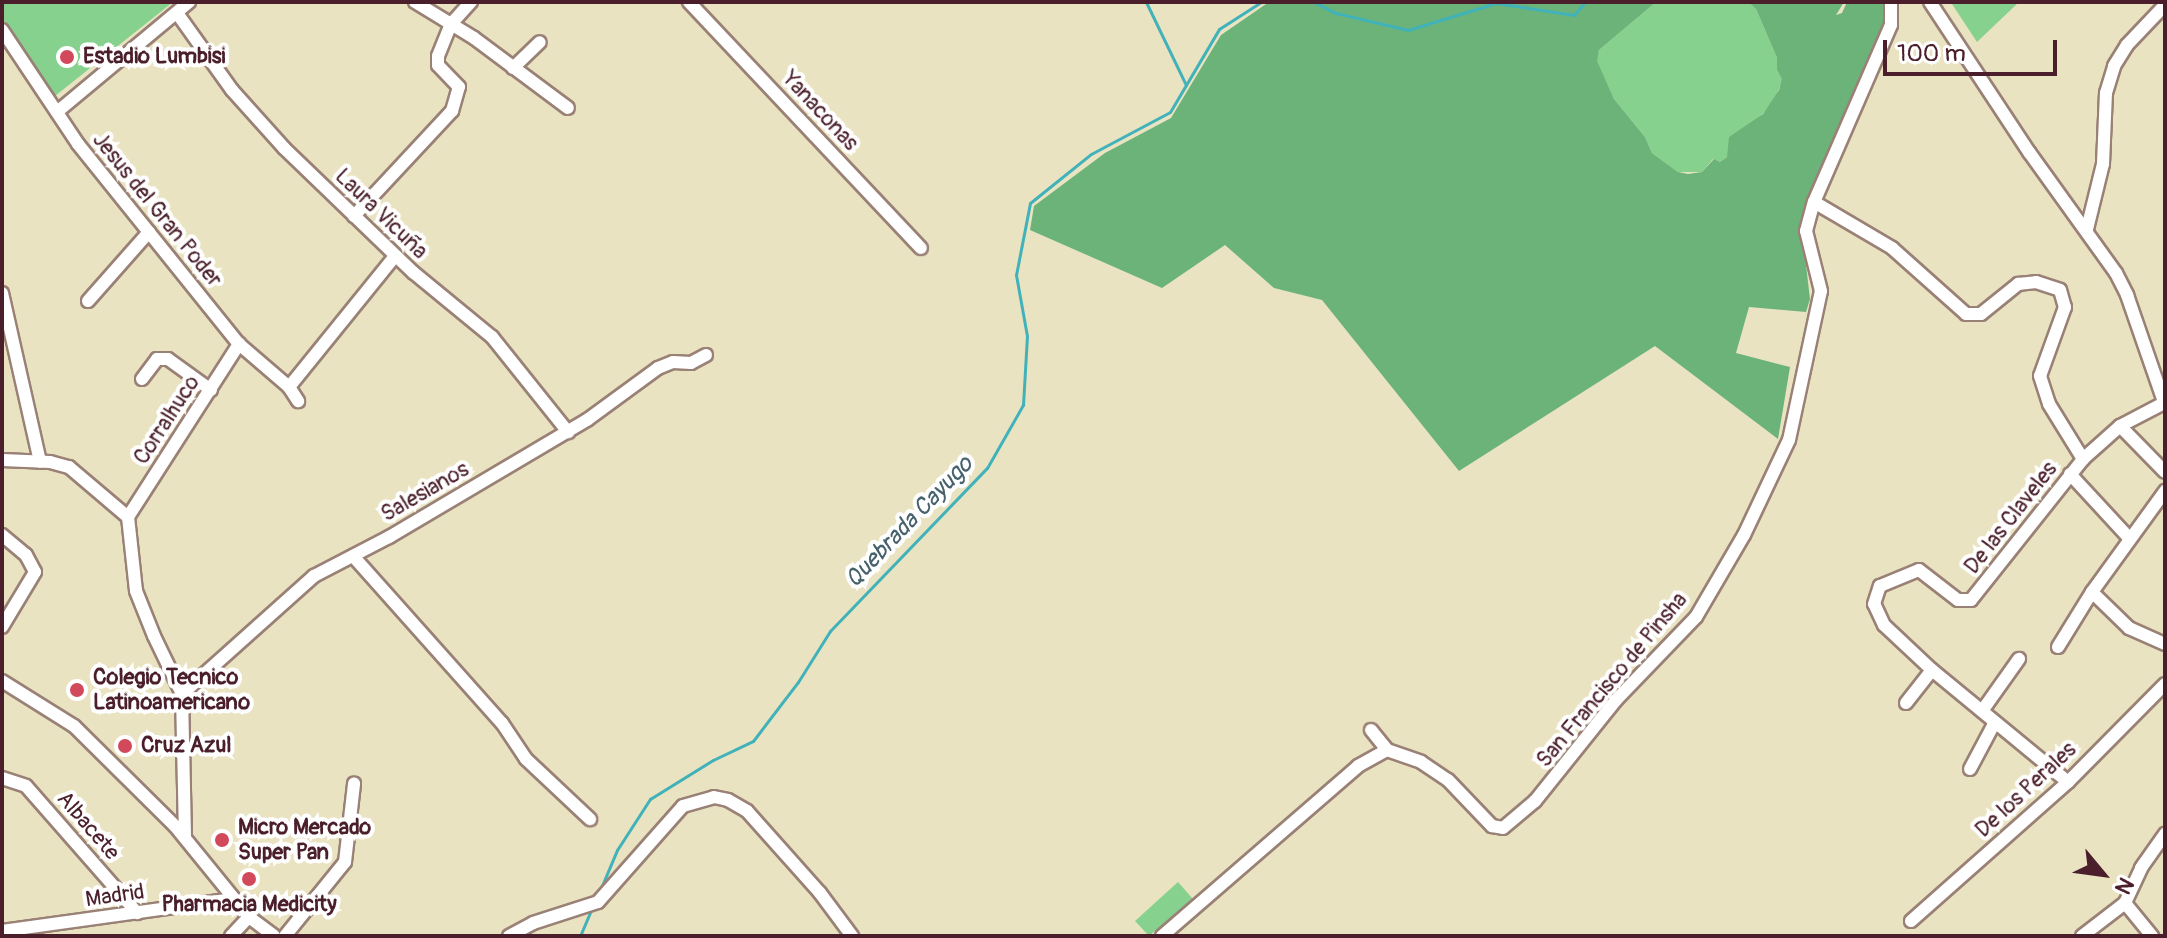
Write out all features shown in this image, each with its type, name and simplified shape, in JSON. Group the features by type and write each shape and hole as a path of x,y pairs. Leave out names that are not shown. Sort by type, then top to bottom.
{"street":[{"path":"57,112 189,2"},
{"path":"415,2 451,24 568,108"},
{"path":"354,216 452,111 458,100 459,87 438,65 440,47 451,24 471,2"},
{"name":"Yanaconas","path":"689,2 921,248"},
{"name":"San Francisco de Pinsha","path":"1387,750 1421,762 1448,780 1492,826 1503,828 1535,801 1616,700 1696,617 1744,535 1789,440 1821,291 1806,231 1814,202 1891,25 1891,2"},
{"path":"1936,4 2029,152 2087,229 2127,295 2164,404"},
{"path":"2087,229 2103,164 2106,93 2114,66 2127,45 2165,5"},
{"name":"Laura Vicuña","path":"177,13 232,90 284,148 395,256 492,337 568,432"},
{"name":"Jesus del Gran Poder","path":"2,30 57,112 149,232 239,344 289,387 298,401"},
{"path":"513,68 540,42"},
{"path":"1814,202 1892,248 1966,314 1981,314 2018,284 2036,282 2060,290 2065,307 2040,376 2049,404 2083,459"},
{"path":"88,301 149,232"},
{"path":"289,387 395,256"},
{"path":"2,293 40,462"},
{"name":"Corralhuco","path":"128,517 239,344"},
{"name":"Salesianos","path":"182,694 314,576 568,432 658,368 673,362 691,363 706,355"},
{"path":"142,379 157,359 168,359 211,390"},
{"name":"De las Claveles","path":"2068,782 1932,670 1884,625 1874,604 1880,586 1919,570 1958,600 1971,600 2083,459 2120,426 2164,404"},
{"path":"2120,426 2165,472"},
{"path":"2,460 69,467 128,517 136,591 182,694 185,838"},
{"path":"2070,474 2130,539"},
{"path":"2058,647 2092,592 2165,491"},
{"path":"2,535 26,555 35,572 2,627"},
{"path":"353,556 502,723 526,759 590,819"},
{"path":"2092,592 2129,628 2165,644"},
{"path":"1982,711 2019,659"},
{"path":"1906,703 1932,670"},
{"path":"2,681 74,726 185,838 249,917 274,936"},
{"name":"De los Perales","path":"1911,921 2068,782 2165,684"},
{"path":"1970,769 1995,722"},
{"path":"1162,936 1358,766 1387,750 1371,730"},
{"name":"Albacete","path":"2,778 26,786 137,913"},
{"path":"285,936 345,862 354,784"},
{"path":"509,936 533,923 592,904 683,806 714,797 728,800 747,811 820,893 852,936"},
{"path":"2082,936 2125,903 2141,868 2165,834"},
{"name":"Madrid","path":"2,931 234,899"},
{"path":"2125,903 2145,933"},
{"path":"231,936 249,917"}],"green space":[{"name":"Estadio Lumbisi","path":"2,2 173,2 55,96 2,18"},
{"path":"1269,2 1656,2 1599,50 1597,61 1614,99 1645,137 1652,153 1678,172 1688,174 1702,172 1714,159 1720,162 1727,157 1729,137 1763,114 1779,90 1782,79 1777,70 1777,58 1756,9 1748,2 1844,2 1836,15 1842,13 1847,2 1884,2 1885,24 1802,231 1810,299 1806,312 1749,307 1736,353 1790,367 1778,439 1655,346 1459,471 1322,300 1274,288 1225,245 1162,288 1030,230 1034,206 1105,153 1171,118 1221,35"},
{"path":"1656,2 1748,2 1756,9 1783,79 1773,103 1731,146 1727,157 1720,162 1713,159 1702,172 1678,172 1652,153 1645,137 1614,99 1596,61 1599,50"},
{"path":"2019,2 1977,42 1952,4"},
{"path":"1178,882 1193,899 1149,936 1135,921"}],"waterway":[{"path":"1146,2 1186,85"},
{"name":"Quebrada Cayugo","path":"598,895 617,850 650,799 713,760 753,741 798,682 830,631 987,468 1023,405 1027,336 1016,275 1030,203 1091,154 1170,112 1219,29 1261,2"},
{"name":"Quebrada Cayugo","path":"1314,2 1336,13 1408,30 1496,3 1574,15 1585,2"},
{"name":"Quebrada Cayugo","path":"580,936 591,910"}],"place":[{"name":"Estadio Lumbisi","path":"67,57"},
{"name":"Colegio Tecnico Latinoamericano","path":"77,690"},
{"name":"Cruz Azul","path":"125,746"},
{"name":"Micro Mercado Super Pan","path":"222,840"},
{"name":"Pharmacia Medicity","path":"249,879"}]}
